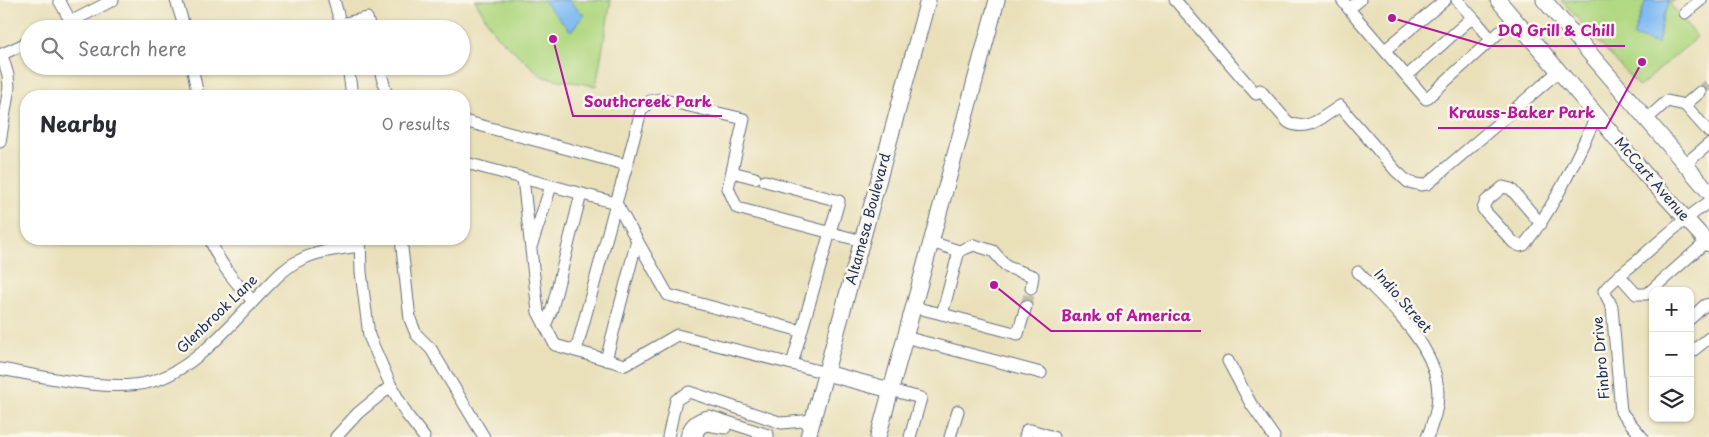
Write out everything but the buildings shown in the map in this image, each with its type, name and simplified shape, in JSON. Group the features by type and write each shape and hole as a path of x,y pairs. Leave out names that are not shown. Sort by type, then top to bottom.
{"main road":[{"path":"878,437 998,0"},
{"name":"McCart Avenue","path":"1498,0 1597,115 1644,174 1708,242"},
{"path":"1544,0 1709,192"},
{"name":"Altamesa Boulevard","path":"808,437 927,4"},
{"path":"826,373 890,390"}],"street":[{"path":"59,0 70,20"},
{"path":"75,20 112,0"},
{"path":"176,0 182,20"},
{"path":"334,0 339,20"},
{"path":"1175,0 1256,94 1260,90 1288,122 1294,125 1312,124 1340,106 1396,171 1408,182 1416,184 1427,184 1432,181 1559,71"},
{"path":"1360,0 1346,4 1426,99 1514,19"},
{"path":"1384,50 1445,0"},
{"path":"1457,0 1472,20 1492,39"},
{"path":"1685,13 1701,0"},
{"path":"1407,76 1472,20"},
{"path":"0,142 9,87 8,75 1,55 20,46"},
{"path":"194,75 197,90"},
{"path":"349,75 351,90"},
{"path":"381,75 385,90"},
{"path":"1685,105 1700,92"},
{"path":"576,352 641,111 650,101 660,99 744,119 728,188 737,208 862,241"},
{"path":"1646,119 1667,101 1685,105 1709,132"},
{"path":"1541,224 1511,189 1506,187 1503,187 1484,205 1483,209 1514,243 1520,246 1524,245 1541,224 1567,179 1597,115"},
{"path":"470,123 627,165"},
{"path":"1685,164 1709,144"},
{"path":"470,164 616,204 668,294 801,331"},
{"path":"732,172 839,201 792,364"},
{"path":"523,178 538,312 554,346 626,365 677,335 826,373"},
{"path":"531,248 551,186"},
{"path":"545,326 552,309 581,194"},
{"name":"Finbro Drive","path":"1642,437 1621,412 1612,307 1604,291 1612,279 1686,218 1709,202"},
{"path":"606,360 637,240"},
{"path":"931,242 959,251 974,245 993,251 1007,267 1033,276 1030,288"},
{"path":"1619,275 1636,294 1647,294 1708,242"},
{"path":"212,245 232,278 253,301"},
{"name":"Glenbrook Lane","path":"0,369 64,380 108,385 132,385 149,382 185,366 283,271 298,261 319,252 348,245"},
{"path":"360,245 361,272 369,336 391,386 407,415 424,437"},
{"path":"402,245 410,319 416,334 431,348 484,437"},
{"path":"942,314 959,251"},
{"name":"Indio Street","path":"1358,272 1412,331 1428,354 1436,371 1438,405 1427,437"},
{"path":"1694,315 1705,305 1709,304"},
{"path":"913,307 1018,334 1026,306"},
{"path":"905,337 1041,373"},
{"path":"1694,351 1709,338"},
{"path":"1228,361 1250,404 1274,437"},
{"path":"336,437 358,413 391,386"},
{"path":"890,390 921,398 910,437"},
{"path":"668,437 676,400 689,392 782,423 813,420"},
{"path":"950,437 958,411"},
{"path":"686,437 693,422 701,417 709,416 768,436"},
{"path":"696,437 700,428 708,425 753,437"},
{"path":"1025,437 1027,430 1053,437"}],"green space":[{"path":"475,0 611,0 596,86 543,77 495,34"},
{"path":"1561,0 1675,0 1670,4 1697,37 1639,87"}],"water":[{"path":"542,0 568,0 584,15 571,31"},
{"path":"1646,0 1669,0 1663,17 1658,44 1633,36"}],"tunnel":[{"path":"1700,92 1709,84"},
{"path":"1026,306 1031,288"}],"place":[{"name":"DQ Grill & Chill","path":"1392,18"},
{"name":"Southcreek Park","path":"553,39"},
{"name":"Krauss-Baker Park","path":"1642,62"},
{"name":"Bank of America","path":"994,285"}]}
